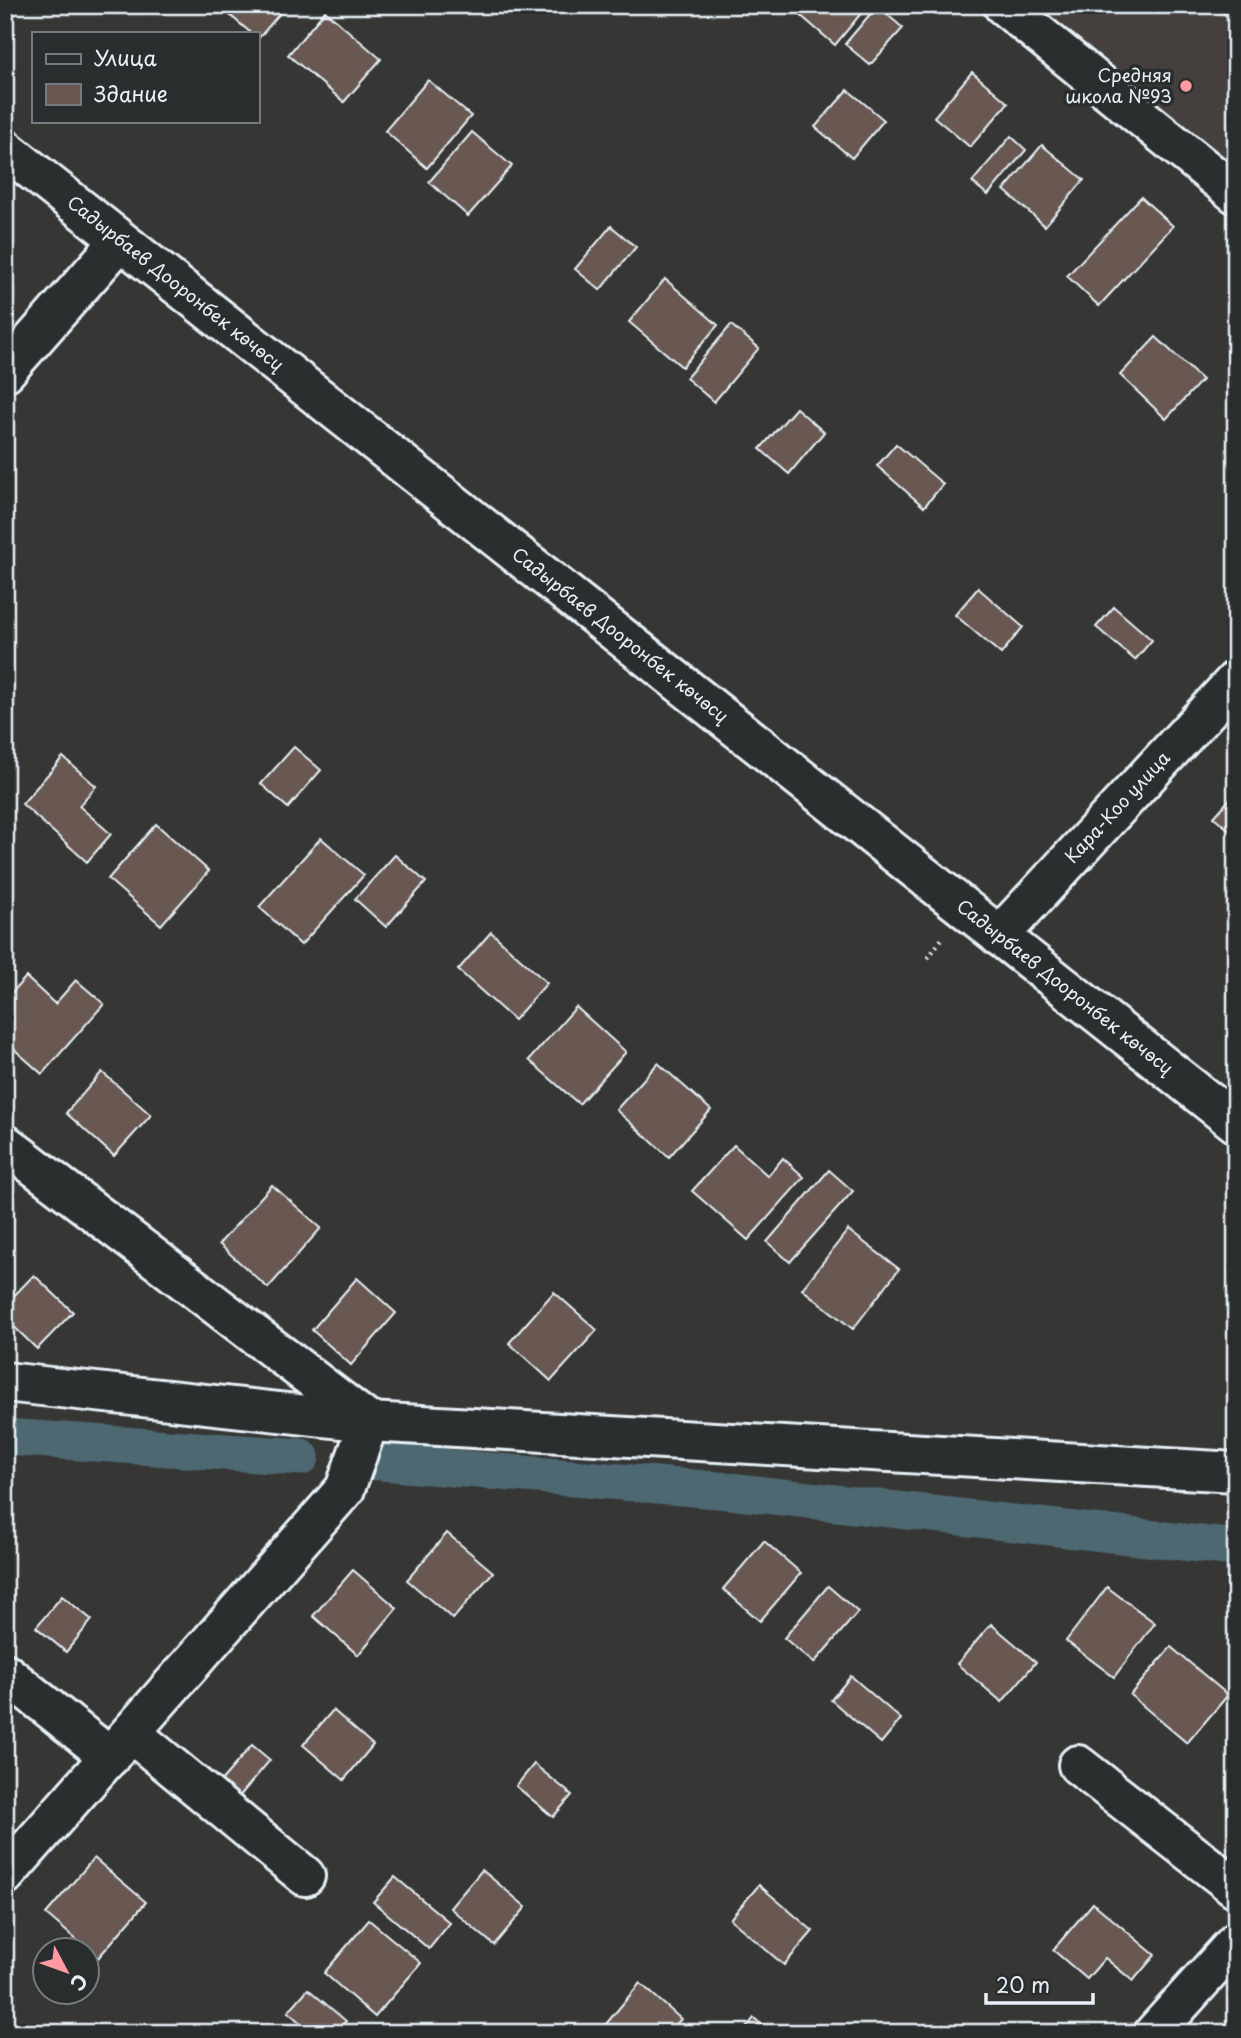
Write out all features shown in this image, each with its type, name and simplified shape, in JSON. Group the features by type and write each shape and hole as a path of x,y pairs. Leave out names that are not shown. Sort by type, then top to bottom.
{"street":[{"path":"1003,5 1236,194"},
{"name":"Садырбаев Дооронбек көчөсү","path":"5,149 119,242 1236,1123"},
{"path":"5,372 119,242"},
{"name":"Кара-Коо улица","path":"999,936 1236,680"},
{"path":"5,1144 369,1422"},
{"path":"5,1382 369,1422 1236,1472"},
{"path":"5,1875 345,1489 369,1422"},
{"path":"5,1672 121,1745 305,1876"},
{"path":"1078,1765 1236,1888"},
{"path":"1154,2033 1236,1942"}],"shaded area":[{"name":"Средняя школа №93","path":"1037,5 1236,5 1236,166"}],"building":[{"path":"218,5 287,5 259,38 259,32 250,32"},
{"path":"795,5 868,5 835,45 792,8"},
{"path":"1214,5 1236,5 1236,24"},
{"path":"877,6 903,28 870,65 845,44"},
{"path":"325,11 381,59 344,102 288,55"},
{"path":"972,72 1008,103 970,147 934,117"},
{"path":"428,80 471,116 427,168 385,131"},
{"path":"848,90 884,120 852,158 815,127"},
{"path":"472,132 512,166 468,216 429,182"},
{"path":"1011,136 1026,150 988,195 972,182"},
{"path":"1042,145 1084,180 1045,226 1004,190"},
{"path":"1141,197 1173,226 1099,306 1067,276"},
{"path":"611,226 636,247 600,290 575,269"},
{"path":"665,279 718,325 682,367 629,322"},
{"path":"731,325 759,348 714,402 686,378"},
{"path":"1156,337 1202,380 1166,419 1120,375"},
{"path":"796,408 824,432 789,474 760,449"},
{"path":"896,444 943,484 924,507 877,466"},
{"path":"978,588 1023,627 1001,654 955,615"},
{"path":"1114,607 1152,640 1135,660 1096,627"},
{"path":"294,747 321,770 288,808 261,784"},
{"path":"63,757 96,786 79,806 111,834 87,862 22,804"},
{"path":"1236,792 1236,836 1214,817"},
{"path":"156,824 209,871 161,925 108,879"},
{"path":"321,838 364,875 301,945 259,907"},
{"path":"395,855 426,882 386,927 355,899"},
{"path":"491,932 547,983 514,1020 458,970"},
{"path":"26,977 55,1004 76,980 104,1004 42,1074 5,1041 5,1000"},
{"path":"576,1007 626,1052 579,1104 529,1060"},
{"path":"658,1063 711,1110 669,1157 616,1110"},
{"path":"102,1072 151,1115 114,1156 66,1113"},
{"path":"734,1145 768,1176 783,1158 804,1177 748,1240 692,1191"},
{"path":"829,1170 853,1191 790,1262 767,1242"},
{"path":"272,1185 321,1228 268,1288 219,1244"},
{"path":"848,1230 899,1269 853,1329 802,1289"},
{"path":"34,1275 73,1312 37,1349 5,1318 5,1305"},
{"path":"357,1278 396,1313 351,1365 312,1330"},
{"path":"554,1292 597,1330 551,1381 509,1343"},
{"path":"447,1533 493,1572 453,1619 407,1580"},
{"path":"764,1541 801,1573 760,1621 723,1589"},
{"path":"353,1570 397,1608 358,1655 313,1616"},
{"path":"828,1586 858,1612 814,1663 784,1638"},
{"path":"1107,1587 1155,1623 1114,1677 1066,1641"},
{"path":"62,1596 92,1620 66,1652 36,1627"},
{"path":"991,1624 1036,1662 1002,1702 957,1664"},
{"path":"1171,1647 1228,1695 1187,1743 1130,1695"},
{"path":"851,1676 901,1719 881,1743 831,1700"},
{"path":"333,1710 373,1745 344,1780 303,1745"},
{"path":"252,1745 270,1760 238,1798 220,1782"},
{"path":"534,1764 572,1795 553,1817 516,1786"},
{"path":"94,1858 146,1902 102,1953 102,1937 73,1937 46,1914"},
{"path":"482,1870 526,1907 494,1945 450,1908"},
{"path":"395,1877 450,1923 429,1949 373,1902"},
{"path":"759,1885 813,1931 784,1965 730,1919"},
{"path":"1093,1903 1155,1955 1133,1981 1105,1958 1087,1979 1053,1950"},
{"path":"369,1920 421,1963 375,2017 324,1973"},
{"path":"640,1983 681,2019 669,2033 616,2033 606,2024"},
{"path":"308,1989 346,2021 336,2033 312,2033 288,2012"},
{"path":"754,2018 771,2033 742,2033"}],"waterway":[{"path":"5,1437 301,1457"},
{"path":"368,1461 729,1491 1236,1548"}],"place":[{"name":"Средняя школа №93","path":"1186,86"}]}
